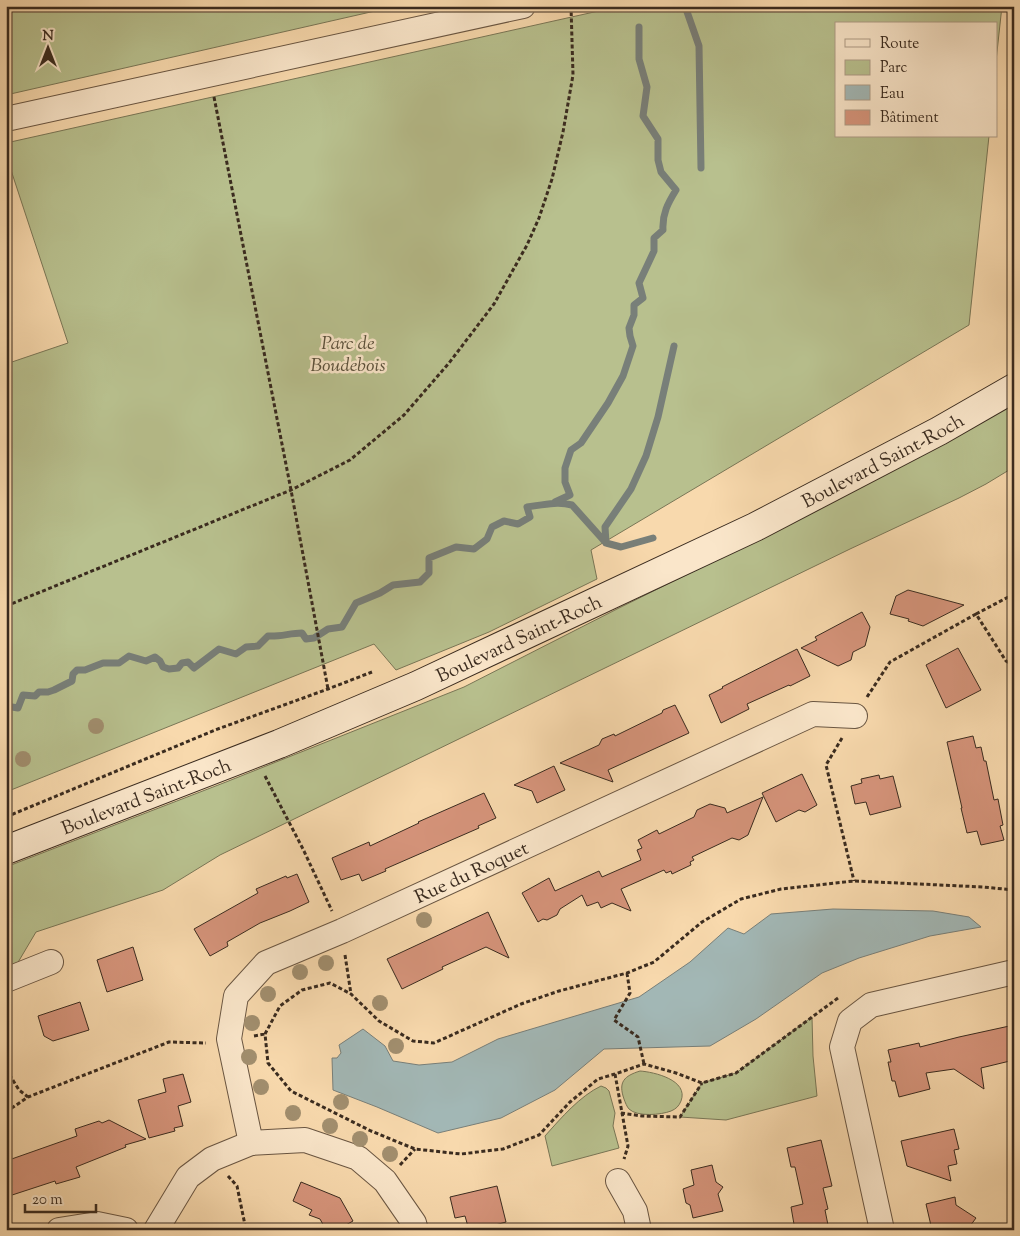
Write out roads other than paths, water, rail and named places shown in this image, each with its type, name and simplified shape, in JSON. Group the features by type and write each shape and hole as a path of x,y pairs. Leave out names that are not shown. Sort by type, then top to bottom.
{"main road":[{"name":"Boulevard Saint-Roch","path":"6,850 270,747 416,686 755,527 939,431 1014,388"}],"street":[{"path":"6,119 523,6"},
{"name":"Rue du Roquet","path":"251,1143 230,1039 236,996 266,963 342,931 813,714 855,716"},
{"path":"6,980 51,962"},
{"path":"882,1230 842,1047 850,1022 870,1005 1014,972"},
{"path":"156,1230 188,1177 212,1159 251,1143 306,1140 358,1158 385,1182 414,1223 416,1230"},
{"path":"618,1181 635,1211 639,1230"},
{"path":"59,1230 96,1224 126,1230"}],"water":[{"path":"833,909 933,911 969,917 981,927 930,936 859,958 822,973 756,1019 710,1046 604,1049 555,1090 501,1118 438,1133 333,1090 332,1058 337,1058 341,1053 339,1045 363,1029 385,1046 393,1061 419,1065 452,1062 498,1039 639,997 690,962 728,928 744,934 771,914"}],"waterway":[{"path":"685,6 699,46 701,168"},
{"path":"555,502 570,495 565,482 565,468 571,450 581,443 608,403 623,376 633,346 629,328 634,315 634,305 643,298 639,283 654,251 654,238 663,230 663,219 666,209 676,190 661,172 658,160 658,139 643,116 647,87 639,59 639,27"},
{"path":"606,543 605,527 631,489 646,456 658,417 674,346"},
{"path":"6,706 18,708 23,695 35,696 39,692 48,692 72,681 73,674 77,670 85,670 103,663 119,663 129,656 146,661 155,657 163,667 169,669 178,668 182,663 188,662 194,668 219,649 236,654 246,647 258,646 268,636 302,633 306,639 314,638 328,629 342,627 356,603 380,593 393,585 420,582 429,573 429,558 456,547 474,549 487,539 492,527 504,521 518,524 530,517 527,507 555,503 572,505 606,543 621,547 653,538"}],"park label":[{"name":"Parc de Boudebois","path":"348,353"}]}
